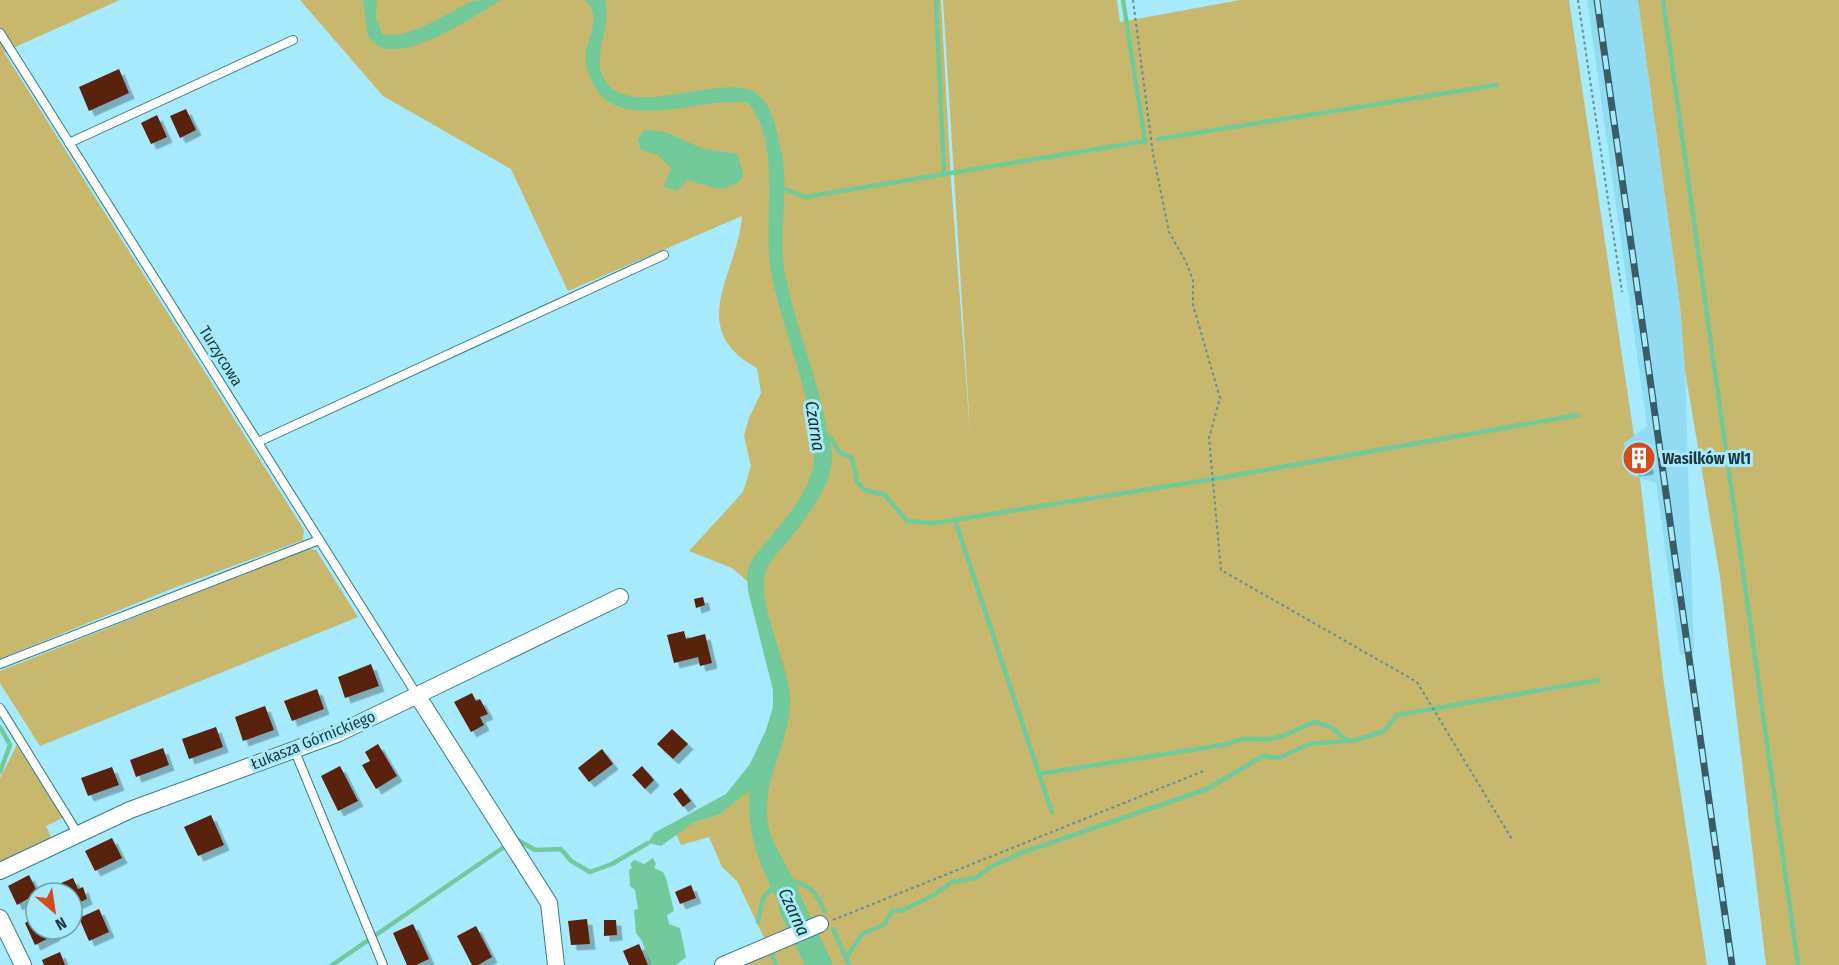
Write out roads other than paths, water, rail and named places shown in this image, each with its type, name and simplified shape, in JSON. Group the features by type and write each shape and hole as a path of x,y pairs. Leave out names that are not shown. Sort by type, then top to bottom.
{"street":[{"name":"Łukasza Górnickiego","path":"0,871 130,810 336,734 620,597"},
{"path":"417,695 549,903 556,965"},
{"path":"0,918 23,965"},
{"path":"723,965 820,924"}],"lane":[{"name":"Turzycowa","path":"0,33 417,695"},
{"path":"69,143 293,40"},
{"path":"258,442 664,255"},
{"path":"0,664 319,540"},
{"path":"0,708 78,834"},
{"path":"294,749 383,965"}],"water":[{"path":"363,0 377,0 376,17 382,34 392,35 429,24 473,1 501,0 430,40 400,49 387,49 368,37"},
{"path":"585,0 605,0 606,20 600,68 603,77 615,90 633,96 654,97 722,88 742,88 757,94 767,105 778,135 784,179 782,238 784,267 793,307 822,404 832,457 831,469 822,491 802,523 769,564 763,585 790,698 786,730 768,792 768,824 774,844 796,886 810,922 792,930 760,863 751,827 750,790 720,814 693,823 661,846 648,843 654,833 726,794 750,764 766,730 773,707 773,690 748,591 747,573 751,561 787,517 803,493 813,467 812,425 771,272 768,161 765,140 759,120 748,103 730,102 644,111 624,108 607,101 595,87 586,65 586,52 594,19 593,12"},
{"path":"644,130 666,132 701,148 738,154 743,174 740,181 720,188 687,180 677,191 664,187 671,168 658,155 641,150 638,140"},
{"path":"653,858 656,864 654,868 663,872 666,878 674,911 667,915 669,924 680,928 686,957 676,965 650,965 642,941 636,933 634,910 638,909 635,890 630,886 629,870 632,868 630,864 634,860 644,864"}],"waterway":[{"path":"936,0 944,174"},
{"path":"1123,0 1145,141"},
{"path":"1663,0 1798,965"},
{"path":"1158,139 1497,85"},
{"path":"780,187 805,197 1146,141"},
{"path":"824,437 832,439 839,452 852,458 857,482 865,490 885,495 907,521 934,523 1214,479 1578,415"},
{"path":"955,520 1039,774 1229,744 1241,739 1275,738 1315,722 1331,727 1348,741"},
{"path":"846,958 862,934 884,925 892,911 903,910 932,896 952,882 976,878 990,867 1021,853 1207,789 1263,756 1279,758 1309,744 1357,740 1384,731 1397,715 1599,680"},
{"path":"0,727 10,745 0,772"},
{"path":"1039,774 1052,812"},
{"path":"515,842 518,840 535,850 561,849 571,861 590,872 612,864 648,843"},
{"path":"332,965 504,847"},
{"path":"790,881 808,887 825,912"},
{"path":"758,922 763,898 775,885"},
{"name":"Czarna","path":"792,908 819,965"},
{"path":"833,929 849,965"},
{"path":"772,955 776,965"}],"railway":[{"path":"1597,0 1732,965"}],"place":[{"name":"Wasilków Wl1","path":"1639,458"}]}
